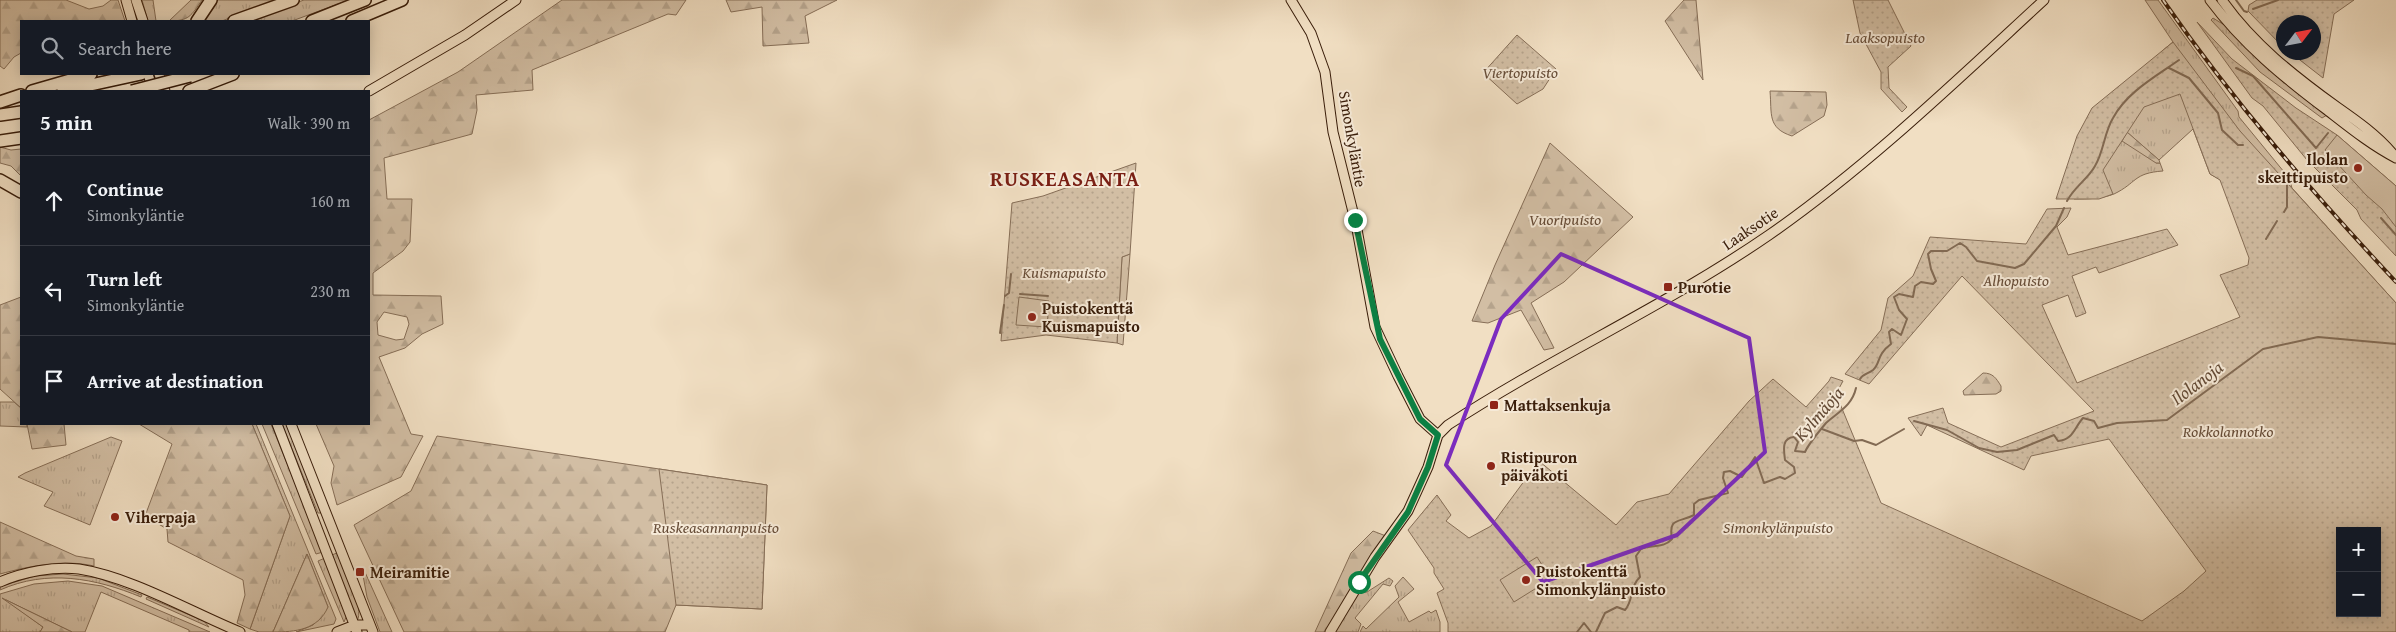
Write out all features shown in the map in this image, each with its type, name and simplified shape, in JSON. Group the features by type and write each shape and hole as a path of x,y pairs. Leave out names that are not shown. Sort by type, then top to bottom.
{"highway":[{"path":"198,20 211,0"},
{"path":"237,20 293,0"},
{"path":"315,20 366,0"},
{"path":"354,20 402,0"},
{"path":"35,90 88,75"},
{"path":"68,90 137,75"},
{"path":"136,90 194,75"},
{"path":"192,90 231,75"},
{"path":"0,102 20,95"},
{"path":"0,102 20,99"},
{"path":"0,116 20,112"},
{"path":"0,141 20,138"},
{"path":"0,180 20,191"}],"main road":[{"path":"126,0 132,20"},
{"path":"136,0 143,20"},
{"path":"370,95 381,86 465,35 516,0"},
{"name":"Simonkyläntie","path":"1292,0 1311,33 1325,72 1336,145 1356,224 1375,327 1420,419 1438,435"},
{"name":"Laaksotie","path":"1438,435 1448,425 1474,408 1768,236 1851,172 2044,0"},
{"path":"2210,0 2228,25 2285,79 2372,144 2396,158"},
{"path":"2222,0 2263,49 2364,126 2384,143 2396,158"},
{"path":"148,75 153,90"},
{"path":"159,75 165,90"},
{"path":"370,91 381,86"},
{"path":"277,425 358,630"},
{"path":"292,425 372,628 337,632"},
{"path":"1330,632 1375,557 1408,512 1428,467 1438,435"},
{"path":"0,582 35,572 78,569 110,577 240,632"}],"highlighted area":[{"path":"1561,254 1749,338 1765,452 1677,535 1543,582 1446,465 1501,319"}],"green space":[{"path":"0,0 66,0 89,9 103,6 111,0 118,0 125,20 20,20 20,54 14,57 4,69 0,66"},
{"path":"142,0 153,0 156,20 148,20"},
{"path":"191,0 202,0 185,19 170,20"},
{"path":"216,0 275,0 225,20 204,20"},
{"path":"304,0 349,0 295,20 248,20"},
{"path":"562,0 686,0 676,15 668,14 532,70 533,90 476,95 477,110 472,134 384,158 387,199 412,199 410,242 403,251 373,273 373,295 441,296 443,324 422,334 405,348 379,357 411,434 423,436 401,477 337,505 331,483 334,466 316,425 370,425 370,119 458,72","holes":["384,312 407,317 409,324 404,339 396,340 378,335 377,322"]},
{"path":"726,0 837,0 805,16 809,43 763,46 762,7 731,12"},
{"path":"1684,0 1696,0 1703,80 1665,21"},
{"name":"Laaksopuisto","path":"1853,0 1888,0 1911,46 1888,67 1889,88 1907,107 1902,112 1881,89 1881,72 1860,33"},
{"path":"2145,0 2158,0 2238,111 2239,117 2289,178 2292,188 2396,303 2284,215 2210,174 2193,129 2159,160 2128,133 2156,163 2160,163 2163,171 2140,176 2109,196 2074,199 2162,51 2173,42"},
{"path":"2257,0 2354,0 2334,14 2323,78 2300,60 2321,60 2321,15 2276,15 2276,40 2248,11 2249,5"},
{"path":"2213,18 2226,26 2327,115 2322,118 2260,72 2211,20"},
{"path":"2197,22 2232,59 2296,108 2337,135 2396,186 2396,256 2361,219 2357,210 2307,160 2263,106 2252,98"},
{"name":"Viertopuisto","path":"1517,35 1556,69 1543,89 1517,104 1483,73"},
{"path":"2173,42 2240,131 2396,303 2396,632 1448,632 1448,623 1437,593 1444,589 1434,573 1434,568 1408,530 1437,495 1451,515 1446,521 1469,538 1491,526 1539,461 1616,525 1637,502 1669,494 1749,401 1773,379 1806,407 1831,377 1843,381 1836,394 1881,503 2142,621 2184,591 2206,571 2109,439 2031,456 2024,470 1927,425 1921,436 1908,418 1943,408 1948,423 2001,447 2094,411 1962,276 1869,384 1845,374 1881,330 1888,298 1913,276 1930,237 2026,244 2047,209 2071,208 2067,217 2057,227 2068,255 2167,229 2178,245 2099,273 2096,267 2072,276 2086,313 2076,317 2068,295 2042,305 2077,383 2240,317 2220,275 2248,265 2249,258 2220,180 2210,174 2180,94 2144,107 2103,170 2113,194 2099,199 2056,199 2077,136 2092,108"},
{"path":"1770,91 1826,92 1827,105 1824,116 1792,136 1784,133 1778,129 1772,119"},
{"path":"2127,132 2159,160 2160,163 2156,163 2122,141"},
{"name":"Ilolan skeittipuisto","path":"2337,135 2396,186 2396,227 2382,209 2366,195 2325,150"},
{"name":"Vuoripuisto","path":"1550,143 1633,217 1564,282 1531,303 1554,348 1544,350 1521,310 1488,323 1472,321"},
{"path":"0,147 11,150 20,149 20,175 11,166 0,163"},
{"name":"Kuismapuisto","path":"1136,163 1130,254 1122,257 1117,343 1046,335 1001,341 1012,203 1043,196"},
{"path":"1130,254 1123,345 1117,343 1122,257"},
{"path":"20,297 20,407 0,389 0,305"},
{"name":"Puistokenttä Kuismapuisto","path":"1019,297 1049,301 1047,327 1016,325"},
{"path":"1983,373 1994,376 2001,386 2001,391 1996,394 1964,395 1963,391"},
{"path":"0,402 14,402 20,407 20,425 27,425 27,427 0,426"},
{"path":"27,425 64,425 66,445 32,449"},
{"path":"141,425 252,425 290,516 250,629 237,623 245,595 243,580 168,542 167,529 145,516 172,444"},
{"path":"252,425 256,425 336,619 334,624 296,632 313,625 328,607 307,554 273,632 259,632 250,629 290,516"},
{"path":"262,425 271,425 323,552 316,554"},
{"path":"282,425 287,425 322,513 318,513"},
{"path":"437,436 767,485 762,609 676,605 665,632 404,632 354,525 411,491"},
{"path":"111,437 122,441 90,525 44,506 53,492 18,477 25,473"},
{"name":"Ruskeasannanpuisto","path":"659,469 767,485 762,609 676,605"},
{"path":"0,522 76,556 94,559 94,566 59,563 23,568 0,574"},
{"path":"1373,531 1386,536 1325,632 1315,632 1351,553"},
{"path":"339,552 356,598 359,615 357,621 332,555"},
{"path":"307,554 328,607 324,615 312,625 297,630 273,632"},
{"name":"Puistokenttä Simonkylänpuisto","path":"1537,557 1551,579 1514,602 1500,580"},
{"path":"325,558 347,615 344,622 318,561"},
{"path":"362,570 364,570 392,632 380,632 367,597"},
{"path":"63,574 98,578 142,595 141,597 106,585 71,578 35,580 18,583 0,590 1,586 35,576"},
{"path":"1403,577 1414,589 1398,602 1409,622 1429,611 1431,613 1436,610 1440,622 1440,632 1360,632 1363,626 1366,629 1399,597 1395,586"},
{"path":"1389,578 1393,581 1390,586 1383,584 1355,618 1361,624 1358,632 1335,632 1358,593 1367,592"},
{"path":"68,581 102,586 210,632 189,632 189,630 101,592 85,632 72,632 6,600 43,627 40,632 0,632 0,594 34,584"},
{"path":"147,597 204,621 209,627 146,599"},
{"path":"2,598 72,632 40,632 43,627"}],"waterway":[{"path":"2236,0 2244,11 2247,12"},
{"name":"Kylmäoja","path":"2253,9 2278,0"},
{"name":"Kylmäoja","path":"2067,201 2095,166 2110,124 2126,100 2142,86 2179,60"},
{"path":"2169,68 2189,78 2218,113 2222,130 2238,145 2243,145"},
{"path":"2236,68 2253,76 2316,148 2328,133"},
{"path":"2284,212 2287,207 2287,182"},
{"name":"Kylmäoja","path":"1860,379 1875,367 1883,352 1891,344 1889,332 1892,329 1901,335 1907,319 1899,310 1894,297 1899,294 1913,297 1915,286 1921,282 1933,284 1936,281 1928,254 1931,251 1947,251 1960,243 1966,247 1977,261 2015,268 2024,264 2056,226 2064,208"},
{"path":"2381,218 2396,235"},
{"path":"2266,239 2277,221"},
{"path":"1005,296 1009,293 1011,274"},
{"path":"1020,294 1048,296"},
{"path":"1000,333 1004,305"},
{"name":"Ilolanoja","path":"1914,421 1947,430 1979,448 1997,452 2017,450 2054,435 2058,441 2063,440 2073,433 2083,418 2094,421 2098,428 2117,423 2167,420 2263,349 2318,337 2396,344"},
{"name":"Kylmäoja","path":"1596,632 1605,613 1617,607 1625,610 1628,606 1634,585 1640,577 1636,556 1641,549 1669,542 1672,539 1673,524 1694,515 1694,504 1699,500 1728,493 1723,478 1724,472 1730,471 1742,477 1755,457 1764,483 1780,477 1785,479 1795,473 1794,467 1785,460 1785,442 1794,437 1798,442 1795,451 1805,452 1826,423 1848,404 1856,388"},
{"name":"Ilolanoja","path":"1822,429 1854,441 1862,440 1876,445 1904,429"},
{"name":"Kylmäoja","path":"1577,632 1584,623 1591,632"}],"railway":[{"path":"2163,0 2245,110 2334,214 2396,282"}],"place":[{"name":"Ilolan skeittipuisto","path":"2358,168"},
{"name":"Purotie","path":"1668,287"},
{"name":"Puistokenttä Kuismapuisto","path":"1032,317"},
{"name":"Mattaksenkuja","path":"1494,405"},
{"name":"Ristipuron päiväkoti","path":"1491,466"},
{"name":"Viherpaja","path":"115,517"},
{"name":"Meiramitie","path":"360,572"},
{"name":"Puistokenttä Simonkylänpuisto","path":"1526,580"}],"district":[{"name":"RUSKEASANTA","path":"1065,179"}],"route":[{"path":"1355,220 1375,327 1420,419 1438,435 1428,467 1408,512 1359,582"}],"park label":[{"name":"Alhopuisto","path":"2016,280"},
{"name":"Rokkolannotko","path":"2228,431"},
{"name":"Simonkylänpuisto","path":"1778,527"}]}
